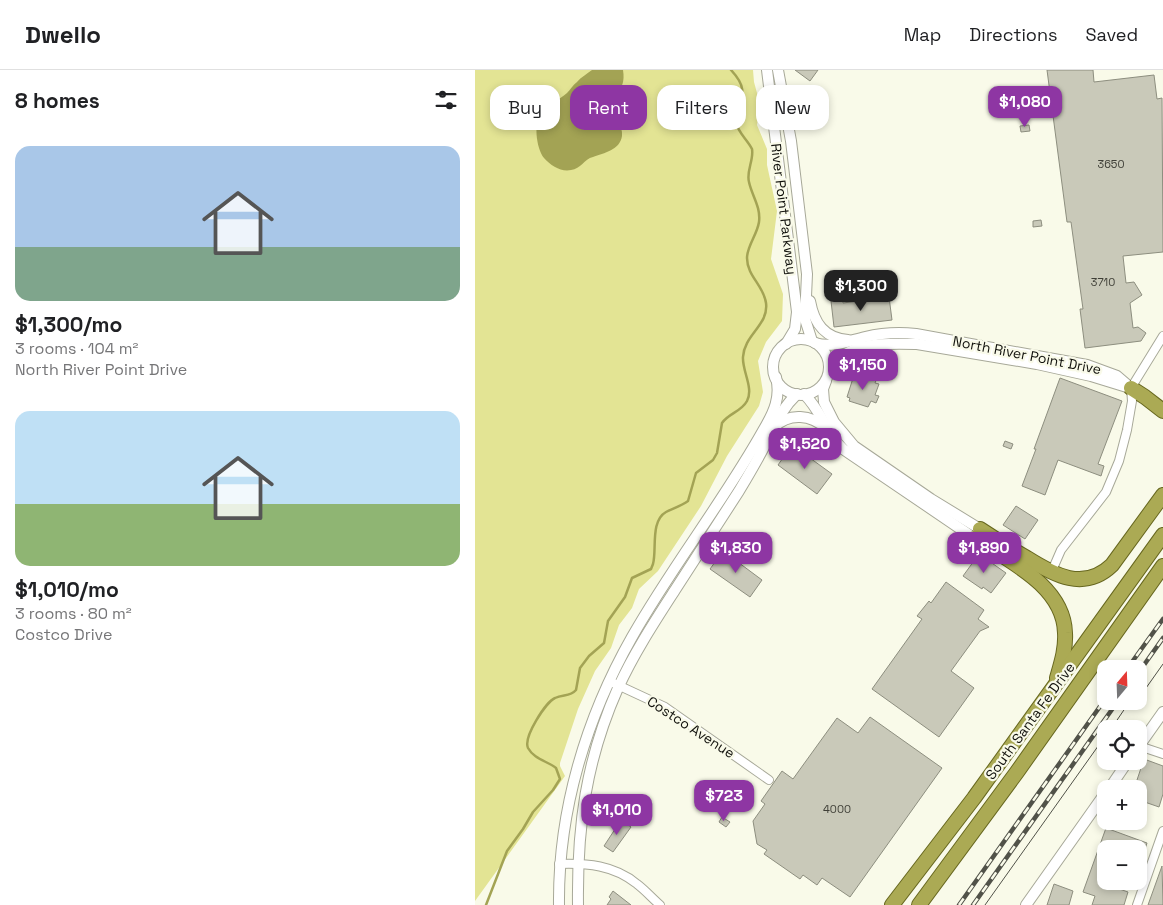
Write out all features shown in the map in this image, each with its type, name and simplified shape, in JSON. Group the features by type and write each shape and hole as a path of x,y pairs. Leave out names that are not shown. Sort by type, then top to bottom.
{"highway":[{"path":"1131,388 1163,411"},
{"path":"977,533 1051,573 1080,579 1097,575 1108,569 1163,494"},
{"path":"977,533 1035,579 1046,589 1058,605 1064,622 1065,642 1054,688"},
{"name":"South Santa Fe Drive","path":"892,905 974,798 1163,535"},
{"name":"South Santa Fe Drive","path":"919,905 1163,566"}],"street":[{"name":"River Point Parkway","path":"767,70 797,312 795,329 786,344"},
{"name":"River Point Parkway","path":"778,70 791,141 807,283 805,318 813,342"},
{"path":"807,283 812,311 820,328 834,338 854,340"},
{"name":"North River Point Drive","path":"813,342 827,345 878,335 907,333 1037,354 1102,369 1117,376 1131,388"},
{"path":"1051,573 1061,550 1107,492 1119,461 1127,430 1132,401 1131,388 1163,336"},
{"path":"559,905 559,864 565,822 589,731 609,681 628,644 650,608 765,429 778,398 774,361 777,353 786,344 798,339 813,342 825,353 829,369 823,395 829,413 854,446 977,533"},
{"name":"North River Point Drive","path":"829,369 839,357 861,347 897,343 917,344 1037,364 1131,388"},
{"path":"776,377 784,389 800,394 817,409 837,444 848,454 977,533"},
{"path":"578,905 577,864 580,822 587,781 602,730 619,685 656,619 745,480 783,408 800,394 816,390 826,381"},
{"path":"772,430 783,420 799,417 815,421 827,429"},
{"name":"Costco Avenue","path":"609,681 652,700 671,711 769,780"},
{"path":"1147,735 1163,712"},
{"path":"1147,749 1163,754"},
{"path":"1026,905 1097,805"},
{"path":"1137,905 1163,830"},
{"path":"559,864 600,866 621,873 636,882 660,905"}],"green space":[{"path":"475,70 753,70 756,89 756,130 759,130 767,149 767,165 777,211 771,259 783,294 782,321 766,342 758,361 763,392 759,406 727,456 701,506 658,571 639,589 632,608 619,625 611,648 595,671 578,709 560,763 565,776 475,901"}],"shaded area":[{"path":"592,70 623,70 624,78 622,85 574,85"},
{"path":"570,90 570,130 622,130 622,136 621,141 615,148 590,158 574,169 567,170 553,166 541,154 537,141 537,130 560,130 560,98"}],"building":[{"path":"795,70 818,70 810,81"},
{"path":"1047,70 1093,70 1094,82 1154,75 1157,99 1162,98 1163,252 1123,256 1126,283 1134,282 1142,295 1130,303 1133,328 1138,327 1146,333 1141,341 1085,348 1080,309 1083,309 1071,222 1067,222"},
{"path":"1029,125 1030,131 1021,132 1020,126"},
{"path":"1041,220 1042,226 1033,227 1033,221"},
{"path":"889,297 892,320 834,327 831,301 843,300 843,303"},
{"path":"854,375 865,379 867,375 877,378 875,383 879,384 875,395 879,396 876,403 871,401 868,407 849,401 850,398 847,397"},
{"path":"1060,378 1122,401 1098,464 1104,466 1101,476 1058,460 1045,495 1022,486"},
{"path":"1005,441 1013,444 1011,449 1003,446"},
{"path":"792,445 832,474 817,494 778,465"},
{"path":"1016,506 1038,520 1025,539 1003,525"},
{"path":"723,551 762,580 750,597 710,569"},
{"path":"979,554 1006,573 991,593 963,576"},
{"path":"946,582 984,610 978,619 989,627 980,631 951,671 974,688 939,737 872,689 922,619 917,616 929,601 931,603"},
{"path":"870,717 942,768 850,897 822,878 817,885 803,875 800,879 764,854 767,850 757,844 753,821 765,804 761,801 782,771 793,779 837,718 858,733"},
{"path":"1147,760 1163,766 1163,794 1159,807 1147,803 1147,780 1137,780 1140,770 1147,770"},
{"path":"722,817 730,822 726,827 719,822"},
{"path":"621,820 631,827 613,852 604,846"},
{"path":"1105,830 1111,830 1139,840 1102,840"},
{"path":"1097,853 1097,890 1122,890 1128,892 1124,905 1092,905 1095,896 1083,892"},
{"path":"1162,866 1163,905 1148,905"},
{"path":"1054,884 1073,891 1069,905 1047,905"},
{"path":"613,891 631,905 607,905"}],"waterway":[{"path":"486,905 507,851 533,812 553,790 560,779 556,768 537,757 528,748 527,743 532,728 551,701 555,698 571,694 576,690 580,668 589,656 604,643 608,621 625,597 632,578 651,569 654,558 656,529 661,516 688,501 696,473 713,460 717,453 722,423 742,408 749,396 749,385 743,362 744,349 764,318 766,303 762,291 752,276 747,258 750,245 758,227 759,217 758,206 748,178 752,149 739,129 735,115 741,98 742,86 731,70"}],"tram line":[{"path":"1147,687 1163,664"},
{"path":"1117,720 1124,710"},
{"path":"985,905 1097,748"}],"railway":[{"path":"1133,660 1163,619"},
{"path":"1147,661 1163,638"},
{"path":"959,905 1097,710"},
{"path":"973,905 1112,710"}]}
